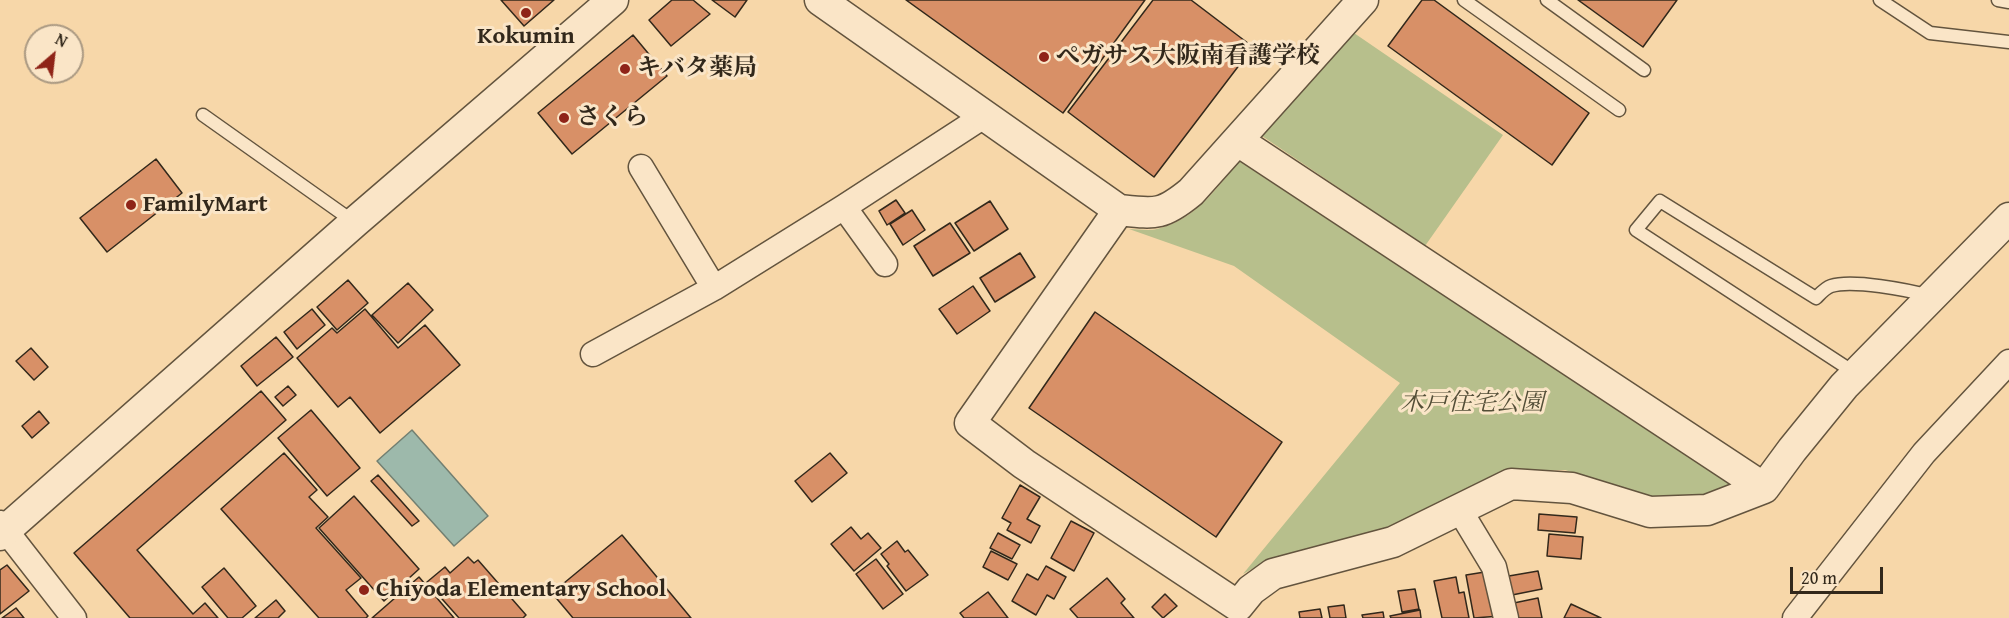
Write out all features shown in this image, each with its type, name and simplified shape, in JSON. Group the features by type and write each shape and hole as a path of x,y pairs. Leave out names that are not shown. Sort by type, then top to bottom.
{"street":[{"path":"74,618 2,529 613,0"},
{"path":"820,0 1119,210 1154,214 1173,207 1191,192 1363,0"},
{"path":"593,354 714,288 984,116"},
{"path":"1238,141 1764,488"},
{"path":"641,167 714,288"},
{"path":"844,207 885,264"},
{"path":"1119,210 970,423 1024,464 1243,608 1273,574 1393,542 1511,484 1572,488 1650,512 1707,510 1764,488 1792,450 1856,374 2009,218"},
{"path":"1795,618 1923,453 2009,362"},
{"path":"1459,509 1494,567 1506,618"}],"lane":[{"path":"1464,0 1618,110"},
{"path":"1547,0 1644,70"},
{"path":"1880,0 1930,33 2009,42"},
{"path":"1998,0 2009,2"},
{"path":"203,115 355,222"},
{"path":"1856,374 1636,230 1660,201 1816,298 1828,286 1845,283 1912,291 1930,296"}],"green space":[{"path":"1354,33 1503,135 1425,246 1262,136"},
{"name":"木戸住宅公園","path":"1239,161 1730,484 1704,495 1651,496 1565,470 1506,471 1386,529 1261,564 1243,574 1400,383 1234,266 1129,229 1157,229 1183,219 1204,202"}],"shaded area":[{"path":"412,430 488,516 454,546 377,461"}],"building":[{"name":"Kokumin","path":"501,0 554,0 524,26"},
{"path":"672,0 693,0 710,14 671,46 649,20"},
{"path":"712,0 747,0 735,17"},
{"name":"ぺガサス大阪南看護学校","path":"906,0 1145,0 1063,113"},
{"path":"1153,0 1191,0 1253,47 1154,177 1068,112"},
{"path":"1422,0 1434,0 1589,113 1552,165 1388,46"},
{"path":"1578,0 1677,0 1643,47"},
{"path":"633,35 667,76 572,154 538,113"},
{"name":"FamilyMart","path":"156,159 182,193 107,252 80,218"},
{"path":"896,200 905,213 887,225 879,211"},
{"path":"990,201 1008,229 974,251 955,223"},
{"path":"912,210 925,230 903,245 890,224"},
{"path":"950,223 970,253 933,276 914,246"},
{"path":"1020,253 1035,277 995,302 980,278"},
{"path":"348,280 368,303 337,330 317,307"},
{"path":"408,283 433,310 398,343 372,315"},
{"path":"973,286 990,311 957,334 939,309"},
{"path":"312,309 325,325 297,349 284,332"},
{"path":"365,309 398,348 425,325 460,365 380,433 350,397 338,407 297,358 332,328 337,333"},
{"path":"1095,312 1282,442 1216,537 1029,408"},
{"path":"276,337 293,357 257,386 241,366"},
{"path":"31,348 48,367 34,380 16,361"},
{"path":"288,386 296,395 283,406 275,397"},
{"path":"261,391 286,420 137,550 193,614 205,603 218,618 130,618 74,553"},
{"path":"311,410 360,468 327,496 278,438"},
{"path":"39,411 49,423 32,438 22,426"},
{"path":"284,453 317,490 309,497 328,517 316,528 361,578 346,590 368,616 366,618 319,618 221,509"},
{"path":"830,453 847,473 812,502 795,481"},
{"path":"378,475 419,521 412,526 371,481"},
{"path":"1020,485 1040,497 1027,519 1040,526 1031,543 1007,530 1011,523 1002,518"},
{"path":"354,496 419,569 384,601 319,528"},
{"path":"1539,514 1577,517 1575,533 1538,530"},
{"path":"1071,521 1094,533 1074,571 1051,558"},
{"path":"851,527 861,539 868,533 881,548 854,571 831,544"},
{"path":"998,533 1020,545 1012,559 990,548"},
{"path":"1549,534 1583,537 1581,559 1547,556"},
{"path":"622,535 691,618 573,618 552,593"},
{"path":"897,541 905,552 908,550 928,575 906,591 881,554"},
{"path":"991,551 1017,564 1008,580 983,567"},
{"path":"468,557 474,563 478,560 526,615 523,618 459,618 427,582 445,567 450,573"},
{"path":"876,559 903,594 883,609 856,574"},
{"path":"7,565 29,591 0,614 0,570"},
{"path":"1046,566 1066,577 1054,599 1047,595 1036,615 1012,601 1027,574 1038,580"},
{"path":"224,568 256,606 242,618 228,618 202,587"},
{"path":"1491,571 1500,616 1474,618 1466,575"},
{"path":"1538,571 1542,589 1507,596 1503,577"},
{"path":"419,577 454,618 372,618"},
{"path":"1456,577 1459,593 1464,592 1469,618 1442,618 1434,581"},
{"path":"1107,578 1125,599 1121,603 1134,618 1078,618 1070,609"},
{"path":"1415,589 1419,609 1402,612 1398,591"},
{"path":"988,592 1008,618 964,618 960,613"},
{"path":"1165,594 1177,606 1163,618 1152,607"},
{"path":"1538,598 1542,618 1512,618 1509,604"},
{"path":"276,600 285,611 278,618 255,618"},
{"path":"1571,604 1601,618 1564,618"},
{"path":"1344,605 1346,618 1330,618 1328,607"},
{"path":"16,608 24,618 2,618"},
{"path":"1320,609 1322,618 1300,618 1299,612"},
{"path":"1420,610 1421,618 1391,618 1390,616"},
{"path":"1383,612 1384,618 1363,618 1362,615"}],"place":[{"name":"Kokumin","path":"526,13"},
{"name":"ぺガサス大阪南看護学校","path":"1044,57"},
{"name":"キバタ薬局","path":"625,69"},
{"name":"さくら","path":"564,118"},
{"name":"FamilyMart","path":"131,205"},
{"name":"Chiyoda Elementary School","path":"364,590"}]}
